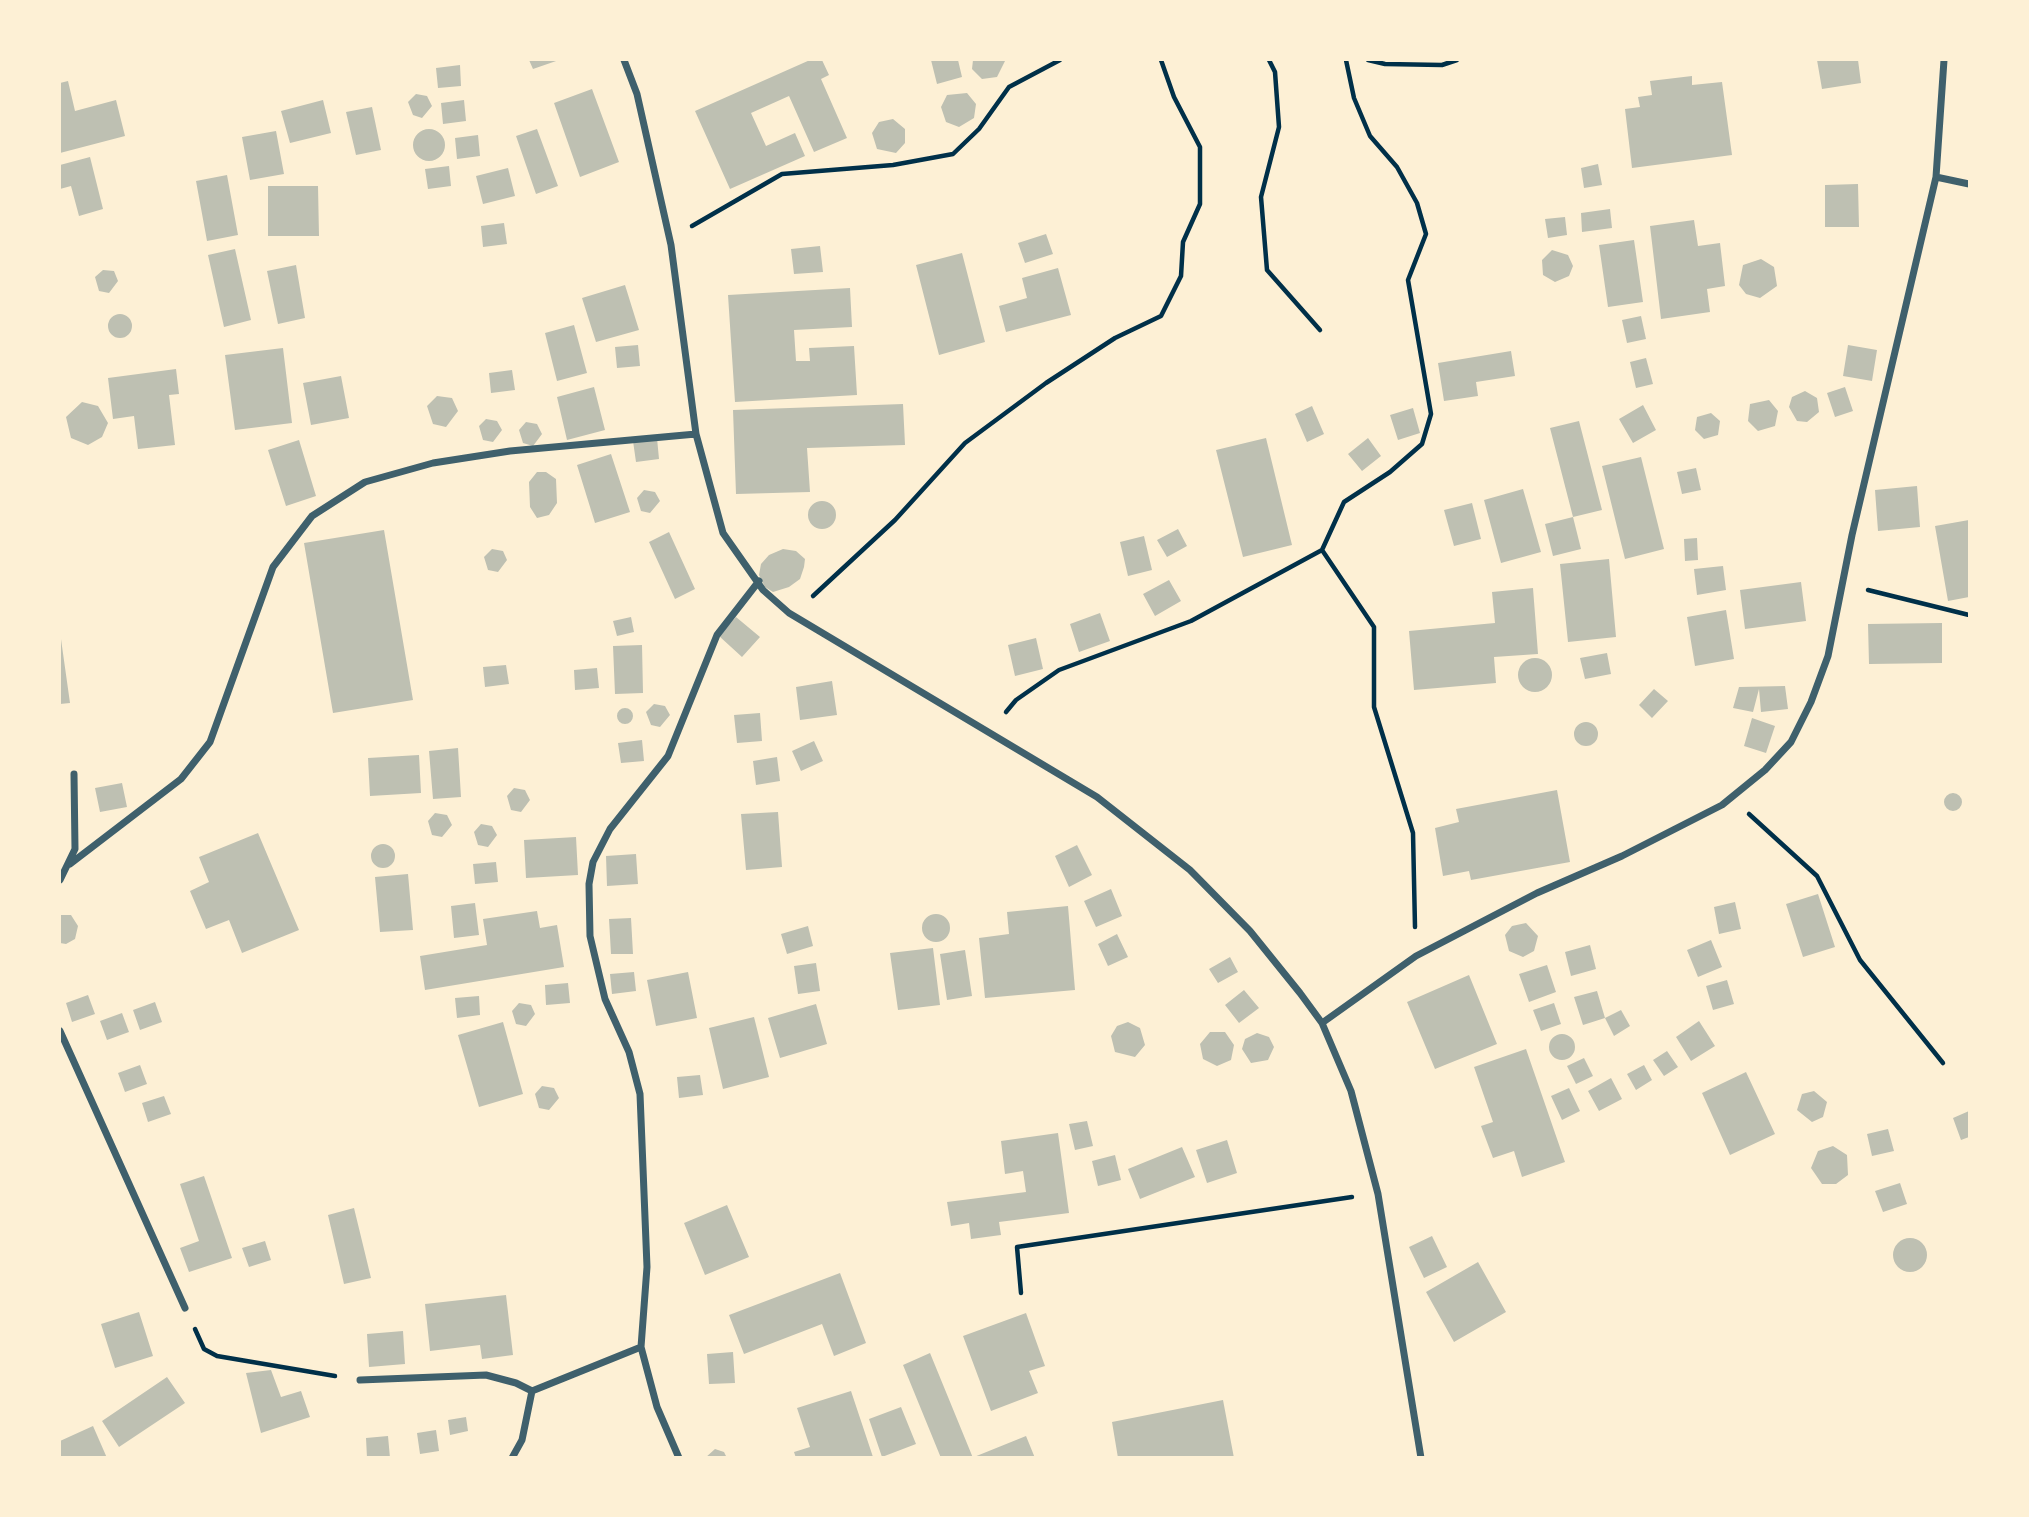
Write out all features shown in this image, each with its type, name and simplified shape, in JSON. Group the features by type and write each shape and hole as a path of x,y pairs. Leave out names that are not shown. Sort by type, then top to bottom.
{"street":[{"path":"624,60 637,94 671,245 696,433 723,533 763,590 789,613 1097,797 1191,870 1250,931 1322,1023 1351,1091 1378,1194 1421,1458"},
{"path":"1322,1023 1416,956 1536,893 1622,856 1722,805 1765,770 1791,742 1811,702 1828,656 1842,583 1936,177 1944,60"},
{"path":"1936,177 1969,184"},
{"path":"70,864 181,779 210,742 273,567 312,516 365,482 433,463 510,451 696,433"},
{"path":"678,1458 657,1407 641,1347 647,1267 640,1094 629,1052 605,999 590,936 589,884 593,862 610,829 668,756 717,635 758,581"},
{"path":"60,880 75,849 74,774"},
{"path":"60,1031 185,1308"},
{"path":"360,1380 486,1375 516,1383 531,1391 641,1347"},
{"path":"512,1458 522,1440 531,1391"}],"path":[{"path":"671,245 685,230 716,210 782,174 894,166 953,154 979,129 1009,87 1060,60"},
{"path":"789,613 823,590 895,520 965,443 1046,383 1115,338 1161,316 1181,276 1183,242 1200,204 1200,147 1174,97 1161,60"},
{"path":"1269,60 1275,72 1279,127 1261,197 1267,270 1320,330"},
{"path":"989,732 1016,700 1059,670 1191,621 1322,550 1344,502 1390,472 1422,444 1431,414 1408,280 1426,234 1417,203 1397,167 1370,136 1354,98 1346,60"},
{"path":"1368,60 1385,64 1442,65 1457,60"},
{"path":"1322,550 1374,627 1374,707 1413,833 1416,956"},
{"path":"1842,583 1969,615"},
{"path":"1722,805 1752,815 1817,876 1860,960 1943,1063"},
{"path":"1021,1293 1017,1247 1378,1194"},
{"path":"185,1308 204,1349 217,1356 360,1380"}],"building":[{"path":"529,60 559,60 533,69"},
{"path":"810,60 822,60 829,75 821,79 847,138 814,152 789,96 751,113 766,146 795,133 805,156 730,189 695,111"},
{"path":"931,60 958,60 962,77 937,84"},
{"path":"973,60 1005,61 997,77 982,79 972,69"},
{"path":"1817,60 1858,60 1861,83 1822,89"},
{"path":"460,65 461,86 438,88 436,68"},
{"path":"1692,76 1692,85 1722,82 1732,155 1632,168 1625,109 1640,107 1638,97 1652,95 1650,81"},
{"path":"68,81 75,111 116,100 125,136 60,153 60,83"},
{"path":"592,89 619,162 580,177 554,103"},
{"path":"967,93 976,104 974,118 959,127 946,122 941,107 947,95"},
{"path":"416,94 427,96 432,106 422,118 413,115 408,102"},
{"path":"323,100 331,133 290,143 281,111"},
{"path":"464,100 466,121 443,124 441,103"},
{"path":"372,107 381,150 356,155 346,112"},
{"path":"893,119 905,129 905,143 896,153 877,149 872,133 879,122"},
{"path":"429,129 440,134 445,145 440,156 429,161 418,156 413,145 418,134"},
{"path":"537,129 558,186 536,194 516,136"},
{"path":"276,131 284,174 250,180 242,137"},
{"path":"478,135 480,156 457,159 455,138"},
{"path":"90,157 103,209 79,216 71,186 60,189 60,165"},
{"path":"1598,164 1602,185 1584,188 1581,168"},
{"path":"449,166 451,186 428,189 425,169"},
{"path":"508,168 515,196 483,204 476,176"},
{"path":"227,175 238,235 207,241 196,181"},
{"path":"1858,184 1859,227 1825,227 1825,185"},
{"path":"268,186 318,186 319,236 268,236"},
{"path":"1610,209 1612,228 1582,232 1581,213"},
{"path":"1565,217 1567,235 1548,238 1545,219"},
{"path":"1694,220 1698,246 1720,243 1725,286 1707,289 1710,312 1661,319 1650,226"},
{"path":"504,223 507,244 483,247 481,226"},
{"path":"1046,234 1053,254 1025,263 1018,243"},
{"path":"1634,240 1643,302 1608,307 1599,245"},
{"path":"820,246 823,272 794,274 791,249"},
{"path":"235,249 251,320 224,327 208,255"},
{"path":"1552,250 1568,255 1573,266 1569,276 1555,282 1543,275 1542,260"},
{"path":"962,253 985,342 939,355 916,265"},
{"path":"1761,259 1774,267 1777,286 1760,298 1746,294 1739,285 1743,265"},
{"path":"296,265 305,318 278,324 267,271"},
{"path":"1058,268 1071,315 1006,332 999,306 1027,298 1022,278"},
{"path":"103,270 114,271 118,281 109,293 99,291 95,277"},
{"path":"625,285 639,330 596,342 582,298"},
{"path":"850,288 852,327 794,330 796,361 810,361 809,348 854,346 857,395 735,402 728,295"},
{"path":"120,314 131,321 132,326 125,337 120,338 109,331 108,326 115,315"},
{"path":"1641,316 1646,339 1627,343 1622,320"},
{"path":"574,325 587,373 557,381 545,333"},
{"path":"638,345 640,366 617,368 615,347"},
{"path":"1848,345 1877,350 1872,381 1843,376"},
{"path":"283,348 292,423 235,430 225,355"},
{"path":"1511,351 1515,376 1476,382 1478,396 1444,401 1438,363"},
{"path":"1646,358 1653,384 1636,388 1630,362"},
{"path":"176,369 179,394 169,395 175,445 138,449 134,416 113,419 108,378"},
{"path":"512,370 515,390 491,393 489,373"},
{"path":"341,376 349,418 311,425 303,383"},
{"path":"594,387 605,430 567,440 557,397"},
{"path":"1845,387 1853,411 1835,417 1827,393"},
{"path":"1805,391 1817,398 1819,412 1807,422 1797,421 1789,407 1792,397"},
{"path":"437,396 452,398 458,411 446,427 433,424 427,406"},
{"path":"1769,400 1778,411 1775,426 1758,431 1748,421 1750,404"},
{"path":"82,402 98,406 108,423 102,437 88,445 71,438 66,417"},
{"path":"903,404 905,445 807,448 810,492 736,494 733,410"},
{"path":"1643,405 1656,430 1633,443 1619,419"},
{"path":"1312,406 1324,434 1307,442 1295,414"},
{"path":"1413,408 1420,433 1398,440 1390,415"},
{"path":"1711,413 1720,421 1718,435 1704,439 1695,430 1697,417"},
{"path":"486,419 497,421 502,430 493,442 483,440 479,426"},
{"path":"1579,421 1602,510 1573,517 1550,428"},
{"path":"526,422 537,424 542,434 533,446 523,443 519,430"},
{"path":"657,438 659,459 636,462 633,441"},
{"path":"1266,438 1292,545 1243,557 1216,450"},
{"path":"1368,438 1381,456 1362,471 1348,454"},
{"path":"299,440 316,496 286,506 268,450"},
{"path":"611,454 630,512 595,523 577,465"},
{"path":"1641,457 1664,549 1625,559 1602,466"},
{"path":"1696,468 1701,490 1682,494 1677,472"},
{"path":"537,472 546,472 556,479 557,503 549,515 537,518 530,507 529,482"},
{"path":"1917,486 1920,527 1878,531 1875,490"},
{"path":"1523,489 1541,552 1501,563 1484,500"},
{"path":"644,490 655,492 660,501 650,513 641,511 637,498"},
{"path":"822,501 832,505 836,515 832,525 822,529 812,525 808,515 812,505"},
{"path":"1472,503 1481,539 1454,546 1444,510"},
{"path":"1573,517 1581,549 1553,556 1545,524"},
{"path":"1969,520 1969,597 1948,601 1935,526"},
{"path":"1178,529 1187,546 1167,557 1157,540"},
{"path":"384,530 413,700 333,713 304,543"},
{"path":"669,532 695,589 675,599 649,542"},
{"path":"1144,536 1152,570 1128,576 1120,542"},
{"path":"1697,538 1698,560 1685,561 1684,539"},
{"path":"492,549 503,551 507,560 498,572 488,570 484,557"},
{"path":"783,549 796,551 805,559 804,567 800,579 789,587 773,592 765,587 759,575 761,564 769,555"},
{"path":"1609,559 1616,637 1568,642 1560,564"},
{"path":"1723,566 1726,590 1697,595 1694,569"},
{"path":"1169,580 1181,601 1155,616 1143,594"},
{"path":"1801,582 1806,621 1745,629 1740,590"},
{"path":"1533,588 1538,654 1494,657 1496,683 1414,690 1409,631 1495,623 1492,592"},
{"path":"1726,610 1734,659 1695,666 1687,617"},
{"path":"1100,613 1110,641 1079,652 1070,624"},
{"path":"631,617 634,632 617,636 613,621"},
{"path":"736,617 760,637 742,657 719,636"},
{"path":"1942,623 1942,663 1869,664 1868,624"},
{"path":"60,632 70,703 60,704"},
{"path":"1036,638 1043,669 1015,676 1008,645"},
{"path":"642,645 643,693 615,694 613,646"},
{"path":"1607,653 1611,674 1585,679 1580,658"},
{"path":"1535,658 1547,663 1552,675 1547,687 1535,692 1523,687 1518,675 1523,663"},
{"path":"506,665 509,684 485,687 483,667"},
{"path":"597,668 599,688 575,690 574,670"},
{"path":"832,681 837,715 800,720 796,687"},
{"path":"1785,686 1788,709 1761,712 1759,689 1753,712 1733,708 1739,687"},
{"path":"1654,689 1668,701 1652,718 1639,705"},
{"path":"654,704 665,706 670,715 660,727 651,725 646,712"},
{"path":"622,708 628,708 633,716 631,722 622,724 617,719 617,713"},
{"path":"760,713 762,741 737,743 734,715"},
{"path":"1752,718 1775,726 1766,753 1744,746"},
{"path":"1586,722 1595,725 1598,734 1595,743 1586,746 1577,743 1574,734 1577,725"},
{"path":"642,740 644,761 621,763 618,743"},
{"path":"814,741 823,761 801,771 792,751"},
{"path":"458,748 461,797 433,799 429,751"},
{"path":"419,755 421,793 370,796 368,758"},
{"path":"777,757 780,781 756,785 753,761"},
{"path":"122,783 127,807 100,812 95,788"},
{"path":"514,788 525,790 530,800 521,812 511,810 507,796"},
{"path":"1557,790 1570,862 1471,880 1469,871 1443,876 1435,828 1459,822 1456,809"},
{"path":"1949,793 1957,793 1962,802 1960,809 1949,811 1944,806 1944,798"},
{"path":"778,812 782,867 746,870 741,814"},
{"path":"435,813 447,815 452,825 442,837 432,835 428,821"},
{"path":"481,824 492,826 497,835 488,847 478,845 474,832"},
{"path":"258,833 299,930 242,953 229,920 206,929 190,891 209,882 199,857"},
{"path":"576,837 578,875 526,878 524,840"},
{"path":"383,844 392,847 395,856 392,865 383,868 374,865 371,856 374,847"},
{"path":"1077,845 1092,875 1069,887 1055,856"},
{"path":"636,854 638,884 607,886 606,856"},
{"path":"496,862 498,882 475,884 473,864"},
{"path":"408,874 413,930 380,932 375,877"},
{"path":"1111,889 1122,916 1096,927 1084,901"},
{"path":"1818,894 1835,947 1803,957 1786,904"},
{"path":"1735,902 1741,929 1719,934 1714,907"},
{"path":"475,903 479,935 454,938 451,906"},
{"path":"1068,906 1075,990 985,998 979,938 1009,934 1007,912"},
{"path":"537,911 540,928 557,925 564,967 425,990 420,956 487,945 483,919"},
{"path":"936,914 946,918 950,928 946,938 936,942 926,938 922,928 926,918"},
{"path":"60,915 71,915 78,926 75,939 66,944 60,943"},
{"path":"631,918 633,954 611,954 609,919"},
{"path":"1526,923 1538,936 1534,951 1523,957 1509,951 1505,935 1512,926"},
{"path":"808,926 813,946 787,954 781,934"},
{"path":"1117,934 1128,957 1108,966 1098,944"},
{"path":"1711,940 1722,967 1698,977 1687,950"},
{"path":"1590,945 1596,969 1571,976 1565,952"},
{"path":"933,948 940,1005 898,1010 890,953"},
{"path":"965,950 972,996 947,1000 940,954"},
{"path":"1230,957 1238,972 1218,983 1209,969"},
{"path":"816,963 820,991 798,994 794,966"},
{"path":"1547,965 1556,992 1529,1002 1519,974"},
{"path":"634,972 636,991 612,994 610,974"},
{"path":"688,972 697,1018 656,1026 647,980"},
{"path":"1469,975 1497,1044 1435,1069 1407,1002"},
{"path":"1727,980 1734,1004 1713,1010 1706,986"},
{"path":"568,983 570,1003 546,1005 545,985"},
{"path":"1244,990 1259,1008 1239,1023 1225,1005"},
{"path":"1597,991 1605,1018 1583,1025 1574,997"},
{"path":"88,995 95,1014 72,1022 66,1003"},
{"path":"479,996 480,1015 457,1018 455,998"},
{"path":"155,1002 162,1022 140,1030 133,1010"},
{"path":"519,1003 531,1005 535,1014 526,1026 516,1024 512,1011"},
{"path":"1554,1003 1561,1024 1541,1031 1533,1010"},
{"path":"816,1004 827,1044 780,1058 768,1018"},
{"path":"1621,1010 1630,1026 1614,1036 1605,1018"},
{"path":"122,1013 129,1032 107,1040 100,1021"},
{"path":"754,1017 769,1077 723,1089 709,1028"},
{"path":"1699,1021 1715,1046 1691,1061 1676,1037"},
{"path":"503,1022 523,1094 479,1107 458,1035"},
{"path":"1128,1022 1140,1028 1145,1045 1135,1057 1115,1052 1111,1036 1117,1026"},
{"path":"1210,1032 1225,1032 1234,1045 1231,1060 1217,1066 1203,1059 1200,1044"},
{"path":"1257,1033 1269,1037 1274,1047 1268,1060 1251,1063 1242,1049 1245,1039"},
{"path":"1562,1034 1571,1038 1575,1047 1571,1056 1562,1060 1553,1056 1549,1047 1553,1038"},
{"path":"1526,1049 1565,1162 1522,1177 1514,1151 1493,1158 1481,1126 1493,1122 1474,1067"},
{"path":"1667,1051 1678,1067 1664,1076 1653,1060"},
{"path":"1584,1058 1593,1076 1576,1084 1567,1066"},
{"path":"140,1065 147,1084 125,1092 118,1073"},
{"path":"1644,1065 1652,1080 1636,1090 1627,1074"},
{"path":"1746,1072 1775,1134 1730,1155 1702,1093"},
{"path":"700,1075 703,1095 679,1098 677,1077"},
{"path":"1611,1078 1622,1099 1599,1111 1588,1091"},
{"path":"542,1086 554,1088 559,1098 549,1110 539,1108 535,1094"},
{"path":"1569,1088 1580,1111 1562,1120 1551,1096"},
{"path":"1814,1091 1827,1102 1823,1117 1812,1122 1797,1110 1802,1094"},
{"path":"164,1096 171,1114 148,1122 142,1103"},
{"path":"1969,1111 1969,1137 1961,1140 1953,1118"},
{"path":"1087,1121 1093,1146 1075,1150 1069,1124"},
{"path":"1888,1129 1894,1151 1872,1156 1867,1134"},
{"path":"1058,1133 1069,1213 999,1222 1001,1235 971,1239 969,1223 951,1226 947,1202 1026,1192 1023,1171 1005,1174 1001,1141"},
{"path":"1227,1140 1237,1173 1207,1183 1196,1150"},
{"path":"1833,1146 1847,1155 1848,1175 1836,1184 1822,1184 1811,1168 1818,1151"},
{"path":"1182,1147 1195,1177 1140,1199 1128,1169"},
{"path":"1115,1155 1121,1180 1098,1186 1092,1161"},
{"path":"204,1176 232,1258 189,1272 180,1248 199,1241 180,1184"},
{"path":"1900,1183 1907,1204 1883,1212 1875,1191"},
{"path":"727,1205 749,1257 705,1275 684,1223"},
{"path":"354,1208 371,1278 344,1284 328,1215"},
{"path":"1432,1236 1447,1267 1424,1278 1409,1247"},
{"path":"1910,1238 1922,1243 1927,1255 1922,1267 1910,1272 1898,1267 1893,1255 1898,1243"},
{"path":"265,1241 271,1260 249,1267 242,1248"},
{"path":"1478,1262 1506,1312 1454,1342 1426,1292"},
{"path":"840,1273 866,1343 834,1356 822,1324 744,1354 729,1315"},
{"path":"506,1295 513,1355 482,1359 480,1345 430,1351 425,1304"},
{"path":"139,1312 153,1356 115,1368 101,1324"},
{"path":"1026,1313 1045,1366 1029,1371 1038,1393 991,1411 963,1336"},
{"path":"403,1331 405,1364 369,1367 367,1334"},
{"path":"733,1352 735,1383 709,1384 707,1354"},
{"path":"930,1353 973,1458 941,1458 903,1365"},
{"path":"271,1370 281,1397 301,1391 310,1417 261,1433 246,1373"},
{"path":"167,1377 185,1403 119,1447 102,1421"},
{"path":"851,1391 873,1457 796,1458 794,1452 810,1447 797,1408"},
{"path":"1223,1400 1234,1458 1118,1458 1112,1422"},
{"path":"901,1407 916,1444 882,1457 869,1419"},
{"path":"466,1417 468,1431 450,1435 448,1420"},
{"path":"93,1426 107,1458 60,1458 60,1441"},
{"path":"436,1430 439,1451 420,1454 417,1433"},
{"path":"388,1436 390,1458 367,1458 366,1438"},
{"path":"1026,1436 1035,1458 974,1458 974,1457"},
{"path":"715,1449 724,1452 727,1458 705,1458"}]}
